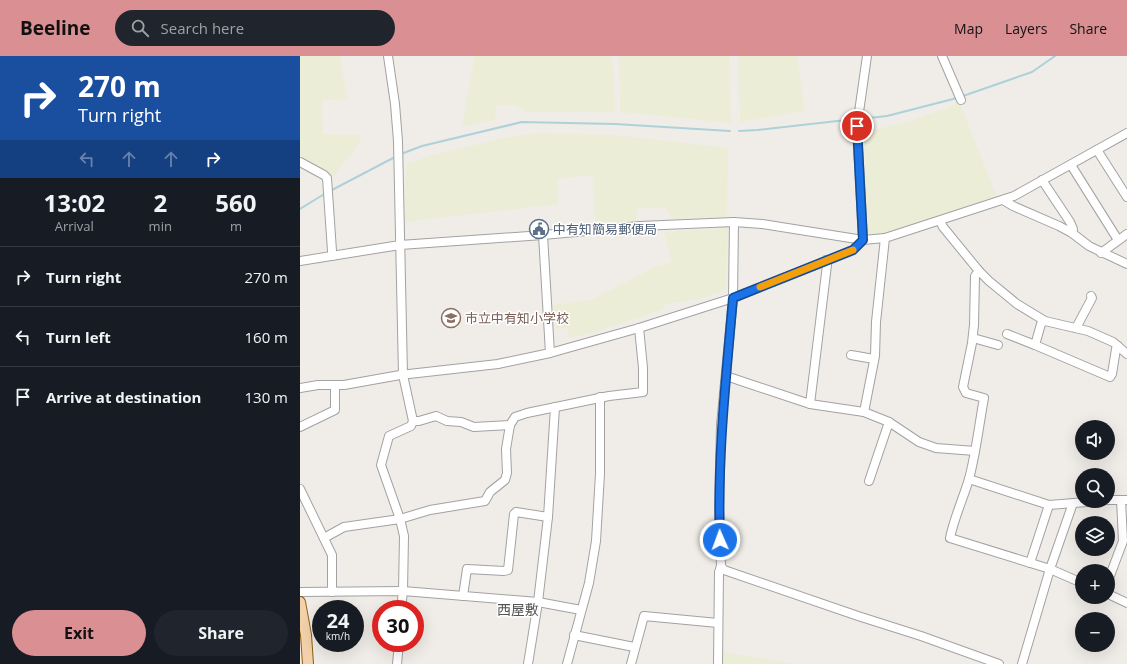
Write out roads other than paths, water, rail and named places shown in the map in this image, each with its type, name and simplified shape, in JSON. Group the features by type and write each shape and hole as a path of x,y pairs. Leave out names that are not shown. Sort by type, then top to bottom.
{"main road":[{"path":"300,602 306,635 308,664"}],"street":[{"path":"388,56 395,104 398,156 403,375 412,421 410,426 389,436 381,465 400,519 405,541 402,600"},
{"path":"300,388 318,384 344,385 403,375 498,364 550,353 639,328 733,298 853,250 863,240 857,126 867,56"},
{"path":"942,56 960,98"},
{"path":"300,261 400,245 543,235 640,226 734,222 762,224 863,240 885,238 1014,196 1126,135"},
{"path":"1097,150 1127,197"},
{"path":"300,162 324,175 326,178 332,256"},
{"path":"1071,165 1118,240"},
{"path":"1042,180 1070,222 1073,229 1072,233"},
{"path":"1003,200 1013,206 1059,226 1101,253 1127,264"},
{"path":"940,221 943,227 978,271 1017,304 1044,321 1076,328 1113,342 1127,354"},
{"path":"718,664 719,572 721,566 719,488 722,426 733,298 734,222"},
{"path":"1101,253 1127,234"},
{"path":"543,235 550,353"},
{"path":"864,412 874,359 876,322 885,238"},
{"path":"810,404 827,265 826,260"},
{"path":"978,271 975,276 973,338 963,387 966,393 984,398 969,479 954,521 950,538 1050,569 1075,580"},
{"path":"1076,328 1092,298 1091,296"},
{"path":"1035,345 1041,324 1044,321"},
{"path":"324,538 344,527 400,519 430,510 485,501 490,492 505,480 507,473 506,449 510,425 515,417 527,413 600,398 643,392 643,368 639,328"},
{"path":"1007,334 1110,377 1118,346"},
{"path":"973,338 998,345"},
{"path":"851,355 874,359"},
{"path":"726,376 810,404 864,412 889,422 919,442 936,448 975,451"},
{"path":"300,427 335,410 335,385"},
{"path":"567,664 589,583 596,541 600,474 600,398"},
{"path":"528,664 538,602 548,517 555,407"},
{"path":"412,421 419,421 436,416 447,420 461,422 474,428 510,425"},
{"path":"869,481 889,422"},
{"path":"969,479 1049,504 1073,504 1050,569 1022,664"},
{"path":"300,489 332,555 332,592"},
{"path":"1114,564 1123,541 1124,500"},
{"path":"1030,563 1049,504"},
{"path":"463,596 467,569 508,570 514,514 516,512 548,517"},
{"path":"721,566 724,570 921,636 999,664"},
{"path":"300,592 403,591 538,602 581,610"},
{"path":"1115,597 1127,603"},
{"path":"631,664 634,647 644,616 718,623"},
{"path":"574,635 634,647"},
{"path":"397,664 398,652"}],"waterway":[{"path":"963,96 1032,72 1055,56"},
{"path":"859,119 887,116 957,98"},
{"path":"739,131 855,119"},
{"path":"401,154 422,146 522,122 615,124 730,131"},
{"path":"330,191 395,157"},
{"path":"300,209 326,193"}],"place":[{"name":"中有知簡易郵便局","path":"539,229"},
{"name":"市立中有知小学校","path":"451,318"}],"district":[{"name":"西屋敷","path":"518,609"}]}
